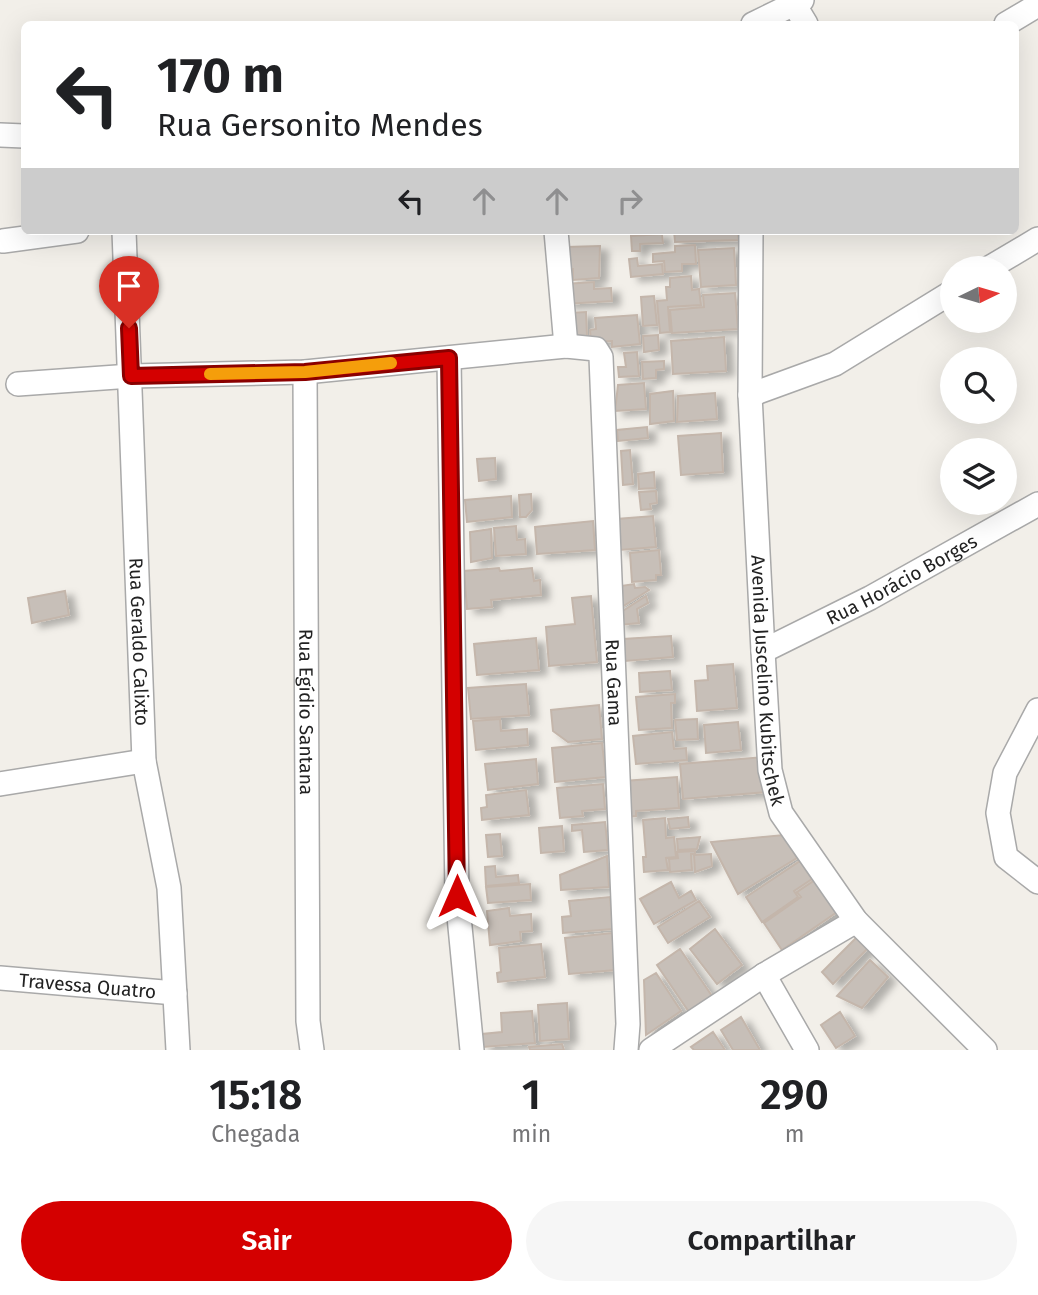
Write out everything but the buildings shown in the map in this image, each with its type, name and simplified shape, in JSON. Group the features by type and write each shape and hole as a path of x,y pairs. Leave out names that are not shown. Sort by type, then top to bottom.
{"street":[{"path":"759,21 798,2 805,21"},
{"path":"1011,21 1038,5"},
{"path":"0,135 21,136"},
{"path":"3,241 47,235"},
{"name":"Rua Geraldo Calixto","path":"124,235 144,761 169,888 178,1050"},
{"path":"18,384 131,376 305,372 566,346 556,235"},
{"name":"Avenida Juscelino Kubitschek","path":"751,235 750,394 763,651 770,770 781,813 856,921 985,1050"},
{"path":"1009,256 1038,239"},
{"path":"750,394 835,364 940,299"},
{"name":"Rua Gama","path":"566,346 596,349 601,357 628,1024 626,1050"},
{"path":"449,358 457,896 472,1050"},
{"name":"Rua Egídio Santana","path":"305,372 308,1021 312,1050"},
{"name":"Rua Horácio Borges","path":"763,651 870,598 1038,505"},
{"path":"1038,710 1005,773 998,813 1006,857 1038,882"},
{"path":"0,784 144,761"},
{"path":"651,1050 764,975 856,921"},
{"path":"764,975 807,1050"},
{"name":"Travessa Quatro","path":"0,978 175,993"}],"slow traffic":[{"path":"210,374 305,372 391,363"}],"route":[{"path":"129,328 131,376 305,372 449,358 457,696 457,896"}]}
